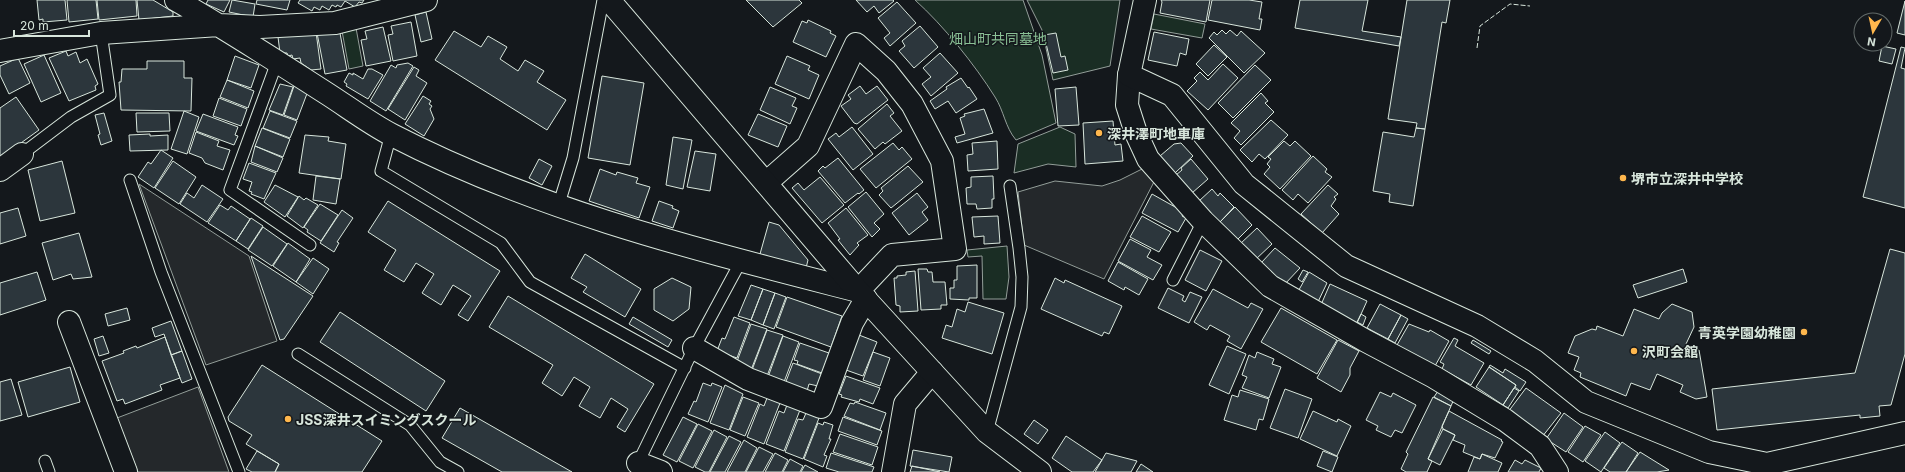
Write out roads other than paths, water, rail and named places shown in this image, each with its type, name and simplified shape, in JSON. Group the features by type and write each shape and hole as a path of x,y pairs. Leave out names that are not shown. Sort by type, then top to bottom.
{"street":[{"path":"176,0 219,25 391,134 473,174 558,207 862,295"},
{"path":"0,51 101,33 219,25 260,27 335,23 426,0"},
{"path":"609,0 862,295 932,372 987,432 1020,465 1040,472"},
{"path":"1145,0 1129,75 1127,105 1136,133 1148,159 1203,222 1270,286 1434,377 1504,420 1540,446 1557,472"},
{"path":"694,348 748,379 821,407 862,295 892,255 955,249 942,162 912,104 886,71 856,44 808,146 766,183"},
{"path":"1129,75 1172,95 1244,184 1346,266 1477,326 1535,361 1586,402 1709,452 1767,464 1905,433"},
{"path":"0,170 22,154"},
{"path":"70,322 126,472"},
{"path":"893,472 905,404 932,372"},
{"path":"635,468 661,472"}],"lane":[{"path":"558,207 573,158 603,0"},
{"path":"22,154 71,117 110,95 101,33"},
{"path":"277,62 230,190 310,245"},
{"path":"391,134 381,171 501,243 530,282 685,368"},
{"path":"130,180 161,272 239,472"},
{"path":"987,432 1021,307 1020,251 1010,186"},
{"path":"1173,280 1203,222"},
{"path":"635,468 694,348 741,261"},
{"path":"298,354 410,425 440,462 458,472"},
{"path":"45,461 49,472"}],"place":[{"name":"深井澤町地車庫","path":"1099,133"},
{"name":"堺市立深井中学校","path":"1623,178"},
{"name":"青英学園幼稚園","path":"1804,332"},
{"name":"沢町会館","path":"1634,351"},
{"name":"JSS深井スイミングスクール","path":"288,419"}],"park label":[{"name":"畑山町共同墓地","path":"998,38"}]}
